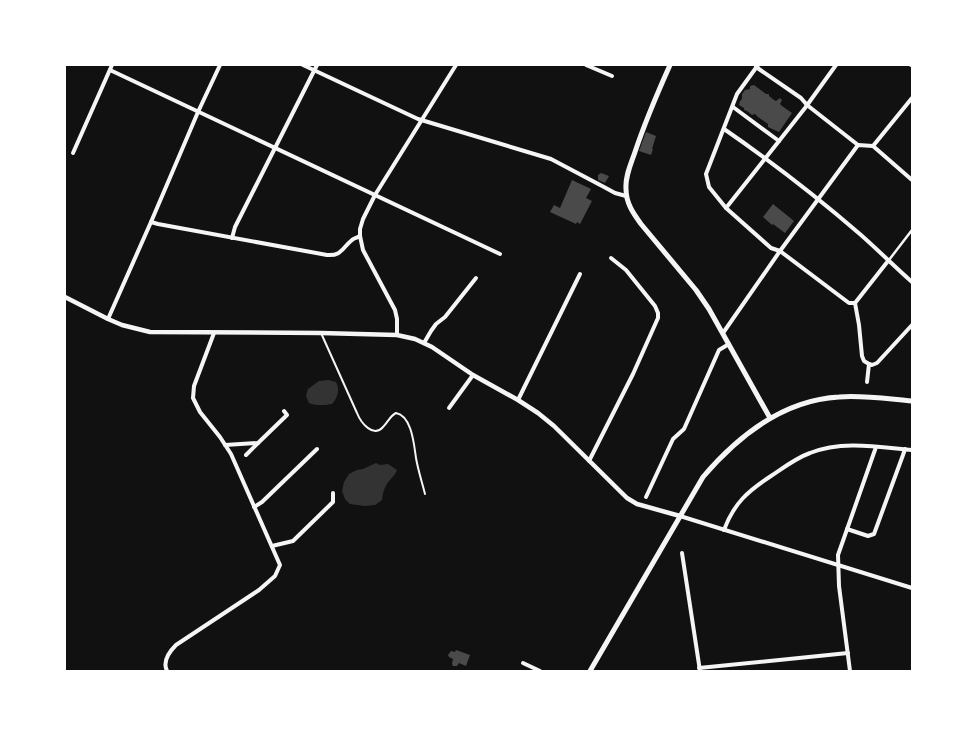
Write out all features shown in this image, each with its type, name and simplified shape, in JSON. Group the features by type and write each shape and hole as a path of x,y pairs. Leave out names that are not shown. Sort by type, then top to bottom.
{"main road":[{"path":"670,65 629,170 626,196 633,213 696,290 709,309 770,418"},
{"path":"590,671 703,477 736,442 753,428 790,408 829,398 857,396 912,400"}],"street":[{"path":"73,153 112,65"},
{"path":"108,319 220,65"},
{"path":"303,65 422,120 551,159 610,190 626,196"},
{"path":"232,238 235,227 317,65"},
{"path":"397,335 395,310 363,250 360,229 375,195 456,65"},
{"path":"586,65 612,76"},
{"path":"726,208 836,65"},
{"path":"855,303 849,303 780,251 772,248 726,208 708,187 706,174 737,94 757,66 801,98 858,146 873,146 912,180"},
{"path":"110,70 500,254"},
{"path":"873,146 912,98"},
{"path":"732,107 779,141"},
{"path":"724,129 766,158 818,200 862,236 912,282"},
{"path":"723,333 780,251 858,146"},
{"path":"152,222 333,255 342,251 352,240 360,236"},
{"path":"855,303 912,230"},
{"path":"589,461 658,318 655,306 626,270 611,258"},
{"path":"518,400 580,274"},
{"path":"424,343 430,331 476,278"},
{"path":"65,297 108,319 134,329 150,332 322,333 407,336 424,343 473,375 518,400 548,421 630,501 912,588"},
{"path":"855,303 862,359 869,364 877,363 912,325"},
{"path":"167,671 165,666 166,658 176,645 259,590 274,576 280,565 231,454 195,404 194,386 214,333"},
{"path":"646,497 674,439 684,429 719,350 729,344"},
{"path":"867,382 869,364"},
{"path":"449,408 473,375"},
{"path":"246,455 287,415 284,411"},
{"path":"225,445 258,443"},
{"path":"724,530 732,512 743,497 755,487 809,453 849,446 912,450"},
{"path":"850,671 839,586 838,555 876,447"},
{"path":"254,507 262,502 317,449"},
{"path":"847,530 868,536 874,534 905,449"},
{"path":"272,546 293,541 334,502 333,493"},
{"path":"682,553 699,669 848,653"},
{"path":"523,663 540,671"}],"lane":[{"path":"322,333 357,413 366,427 378,431 385,426 396,412 401,414 406,420 415,446 424,494"}],"shaded area":[{"path":"328,380 336,382 338,388 337,396 332,404 317,405 309,403 306,396 308,389 319,381"},
{"path":"376,463 380,465 388,464 397,470 385,487 382,500 375,505 350,504 345,499 342,491 344,482 349,474"}],"building":[{"path":"754,85 766,94 769,94 776,101 780,98 782,100 780,104 792,113 779,132 768,127 768,124 755,114 752,115 739,105 745,90 750,89 750,86"},
{"path":"646,132 656,136 651,155 639,151"},
{"path":"601,173 609,176 605,183 598,180 598,175"},
{"path":"572,180 591,189 586,198 592,201 580,224 550,212 554,205 560,208"},
{"path":"773,204 794,221 785,233 763,217"},
{"path":"456,650 470,655 466,666 459,663 457,666 453,666 453,659 448,655 451,651 455,652"}]}
